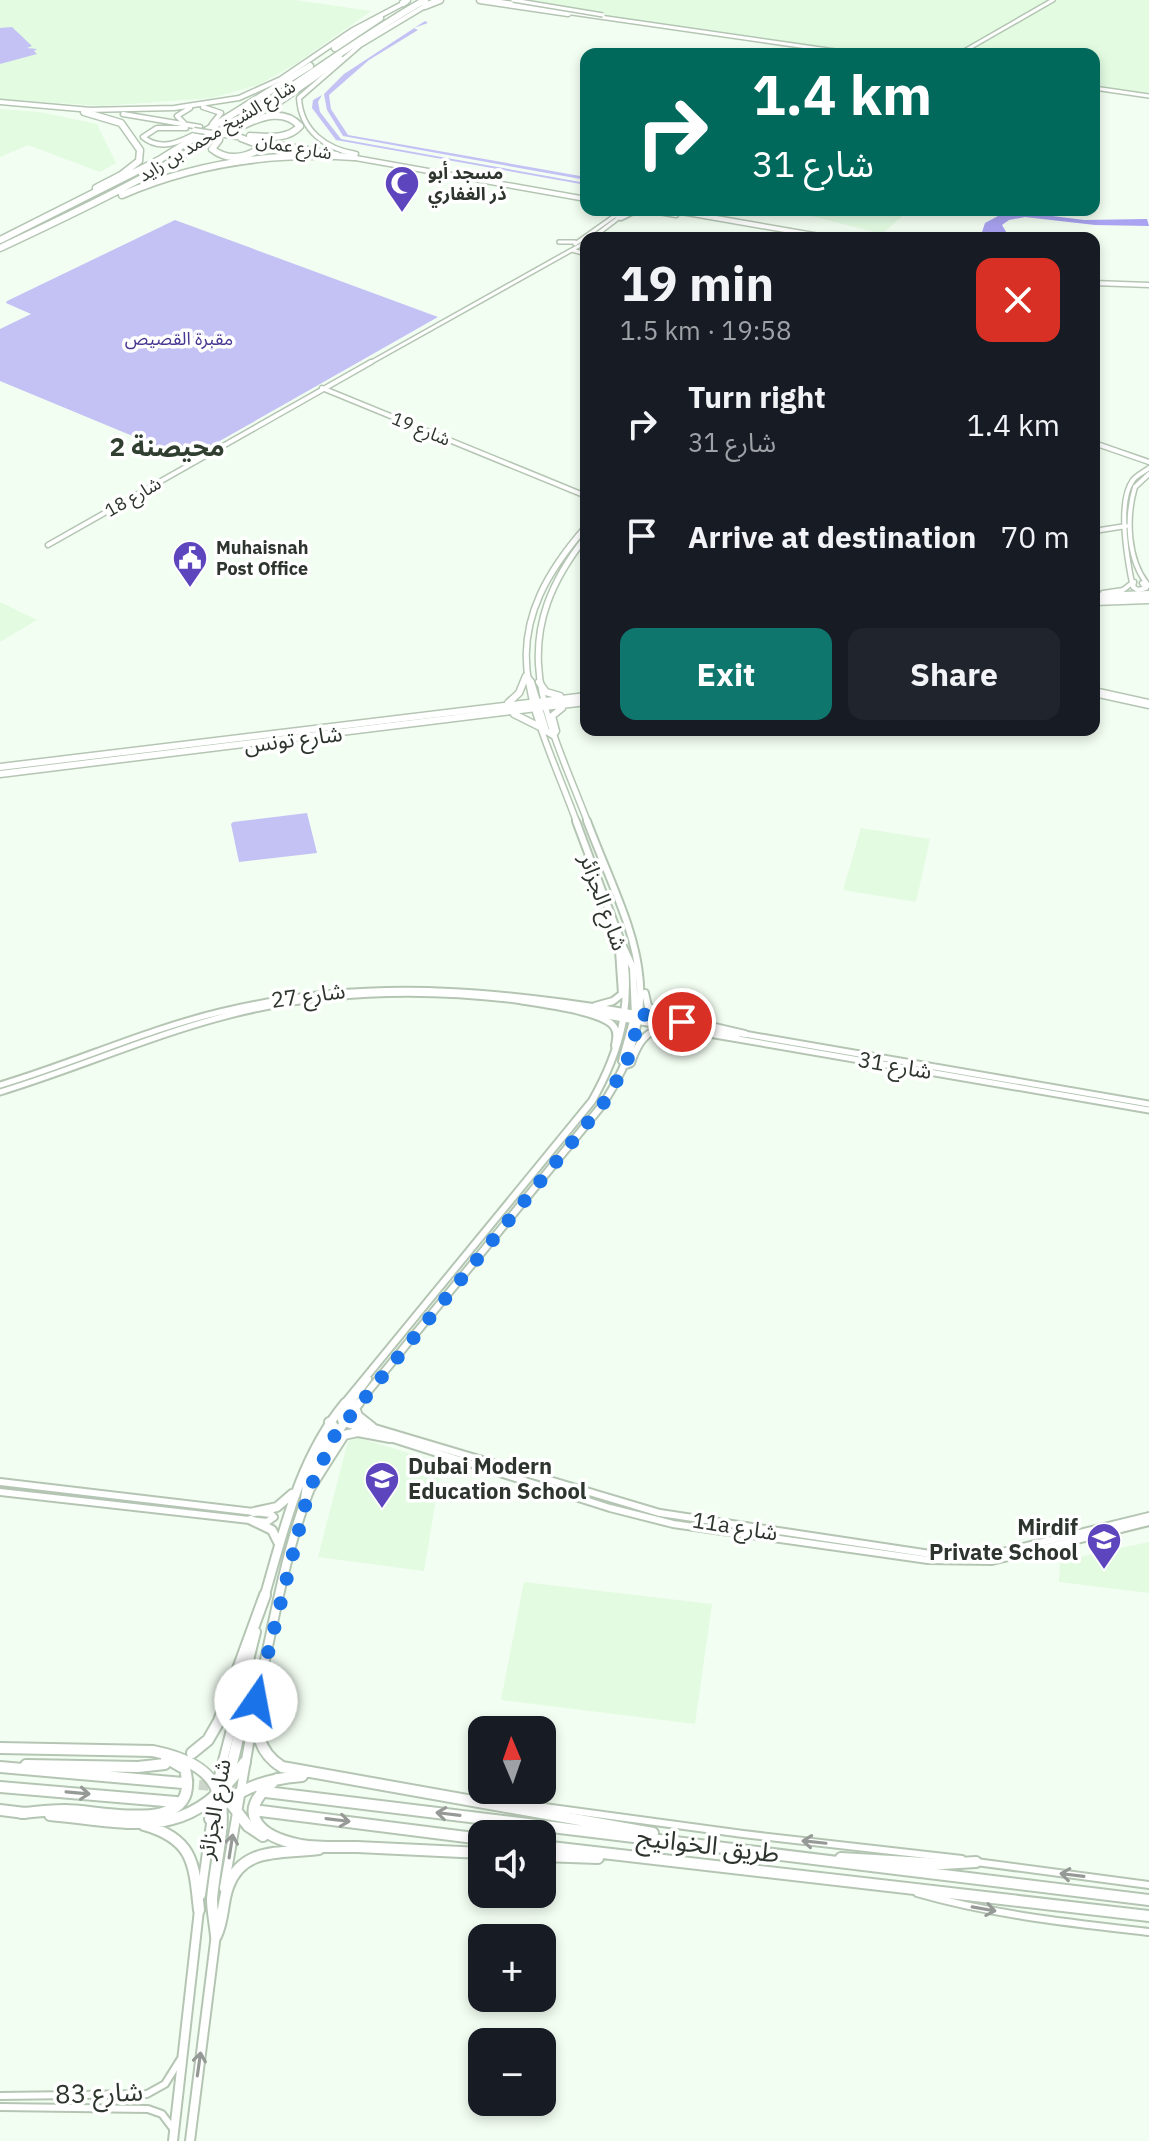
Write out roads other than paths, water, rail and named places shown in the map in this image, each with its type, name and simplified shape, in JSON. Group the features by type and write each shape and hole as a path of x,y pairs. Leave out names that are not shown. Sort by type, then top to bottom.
{"highway":[{"name":"شارع الشيخ محمد بن زايد","path":"0,239 115,185 205,135 408,0"},
{"name":"شارع الشيخ محمد بن زايد","path":"0,252 132,183 265,105 371,31 425,3 438,0"},
{"path":"480,0 568,13"},
{"path":"500,1 514,0"},
{"path":"265,105 287,94 360,45"},
{"path":"122,195 244,125 315,80 340,59"},
{"path":"86,111 118,121 139,148 139,161 121,175"},
{"path":"244,125 260,118 279,116 293,119 300,126 297,131 284,137 250,136"},
{"path":"0,239 121,175 197,129"},
{"path":"219,140 212,149 219,155 240,157 256,151 257,144 240,137"},
{"path":"0,252 163,177 194,168 301,154 354,157"},
{"path":"192,1753 208,1740 219,1721 265,1595"},
{"path":"210,1819 221,1796 241,1726 249,1661"},
{"path":"259,1685 255,1735 264,1755 287,1769 468,1801"},
{"path":"0,1748 153,1751 178,1756 199,1769 248,1826 269,1840 302,1845 468,1852"},
{"path":"21,1813 65,1810 150,1816 173,1810 186,1798 188,1777 174,1760 100,1751"},
{"path":"0,1810 127,1821 186,1818 221,1796 245,1762"},
{"path":"0,1766 138,1767 165,1764"},
{"path":"0,1766 183,1783"},
{"path":"221,1796 239,1794 277,1779 339,1777"},
{"path":"277,1779 258,1793 253,1809 254,1820 269,1835 302,1845"},
{"path":"0,1787 176,1802"},
{"name":"طريق الخوانيج","path":"266,1792 1149,1900"},
{"path":"216,1936 212,1902 224,1823 221,1796"},
{"path":"485,1804 693,1843"},
{"path":"261,1811 468,1837"},
{"path":"127,1821 162,1829 184,1843 195,1872 199,1910"},
{"path":"216,1936 229,1885 245,1863 272,1850 315,1850 327,1846"},
{"name":"طريق الخوانيج","path":"556,1848 1149,1916"},
{"path":"556,1857 651,1860"},
{"path":"829,1860 860,1857 942,1864 976,1862"}],"main road":[{"path":"186,128 158,127 147,131 143,137 147,142 164,145 179,142 279,81 349,32 408,0"},
{"path":"370,157 324,144 298,105 303,91 360,45 425,3"},
{"path":"86,111 132,111 223,100 251,94 279,81"},
{"name":"شارع عمان","path":"0,104 86,111 580,196"},
{"path":"197,129 180,121 178,114 195,107 214,108 221,113 212,124"},
{"name":"شارع عمان","path":"86,111 197,129"},
{"name":"شارع عمان","path":"240,137 250,136 580,196"},
{"path":"685,216 773,232"},
{"path":"703,216 796,232"},
{"path":"1100,281 1149,283"},
{"path":"499,706 518,696 526,676 525,643 537,599 551,571 580,535"},
{"name":"شارع الجزائر","path":"249,1661 295,1491 329,1421 550,1155 613,1062 634,1017 628,949 622,944 549,756 537,705 539,682 536,651 541,612 561,570 580,545"},
{"path":"1100,598 1149,597"},
{"path":"526,676 531,682 547,732 553,735 554,713 580,700"},
{"path":"539,682 550,694 580,699"},
{"name":"شارع تونس","path":"0,774 492,714 580,699"},
{"name":"شارع تونس","path":"0,767 499,706 537,705"},
{"path":"492,714 522,715 540,727"},
{"name":"شارع الجزائر","path":"190,2141 216,1936 259,1685 309,1490 323,1455 343,1420 603,1104 626,1065 642,977 634,936 553,735"},
{"path":"580,800 588,805"},
{"path":"598,902 608,908"},
{"path":"595,1006 613,1001 622,994 619,950 622,944"},
{"path":"642,977 647,1004 655,1012 745,1034"},
{"path":"520,1000 745,1034"},
{"path":"520,1000 610,1021 617,1032 613,1062"},
{"path":"626,1065 631,1063 642,1037 654,1030 707,1033"},
{"path":"561,1158 562,1170"},
{"path":"448,1269 458,1266"},
{"path":"343,1420 369,1378 369,1372"},
{"path":"355,1408 358,1416 372,1427"},
{"path":"306,1503 304,1492 309,1476 334,1426 329,1421"},
{"path":"309,1490 319,1483 343,1435 356,1432 390,1438"},
{"path":"252,1516 280,1506 295,1491"},
{"path":"252,1516 272,1530 278,1546"},
{"name":"شارع الجزائر","path":"173,2141 210,1819"}],"street":[{"path":"493,0 814,48"},
{"path":"514,0 829,48"},
{"path":"966,48 1050,0"},
{"path":"1100,88 1149,96"},
{"name":"شارع 18","path":"596,232 617,216"},
{"path":"599,232 618,216"},
{"path":"559,242 580,241"},
{"name":"شارع 18","path":"49,545 580,243"},
{"path":"571,248 580,251"},
{"name":"شارع 18","path":"293,406 357,370"},
{"path":"314,396 331,393 331,386"},
{"name":"شارع 19","path":"323,389 580,492"},
{"path":"1100,446 1148,466"},
{"path":"1148,466 1133,493 1132,537 1138,571 1146,587 1143,590 1133,587 1125,536 1128,488 1148,466"},
{"path":"1100,530 1126,526"},
{"path":"1111,529 1125,536"},
{"path":"1138,571 1149,586"},
{"path":"1100,596 1127,587 1132,581 1131,574"},
{"path":"1100,693 1149,704"},
{"name":"شارع 27","path":"0,1085 199,1017 286,997 414,985 532,994 634,1017"},
{"name":"شارع 27","path":"0,1092 186,1028 273,1005 395,991 520,1000"},
{"name":"شارع 31","path":"634,1017 735,1040 1149,1110"},
{"name":"شارع 31","path":"745,1034 1149,1104"},
{"name":"11a شارع","path":"343,1420 535,1485 657,1520 856,1551 940,1561 992,1561 1149,1519"},
{"name":"11a شارع","path":"329,1421 343,1420 372,1427 570,1488 670,1515 947,1556 986,1555 1149,1519"},
{"path":"0,1482 252,1516"},
{"path":"535,1485 542,1483 570,1488"},
{"path":"0,1492 252,1516"},
{"path":"759,1525 766,1530"},
{"path":"743,1535 836,1545 842,1541"},
{"path":"856,1551 861,1547 894,1549"},
{"path":"526,1804 718,1831 913,1851 1149,1885"},
{"path":"909,1889 952,1903 1149,1932"},
{"name":"شارع 83","path":"0,2096 147,2094 165,2084 181,2059"},
{"name":"شارع 83","path":"0,2107 148,2109 162,2114 174,2130"}],"tunnel":[{"path":"184,1783 246,1790"}],"place":[{"name":"مسجد أبو ذر الغفاري","path":"402,214"},
{"name":"Muhaisnah Post Office","path":"190,589"},
{"name":"Dubai Modern Education School","path":"382,1510"},
{"name":"Mirdif Private School","path":"1104,1571"}],"district":[{"name":"محيصنة 2","path":"167,447"}],"park label":[{"name":"مقبرة القصيص","path":"179,339"}]}
